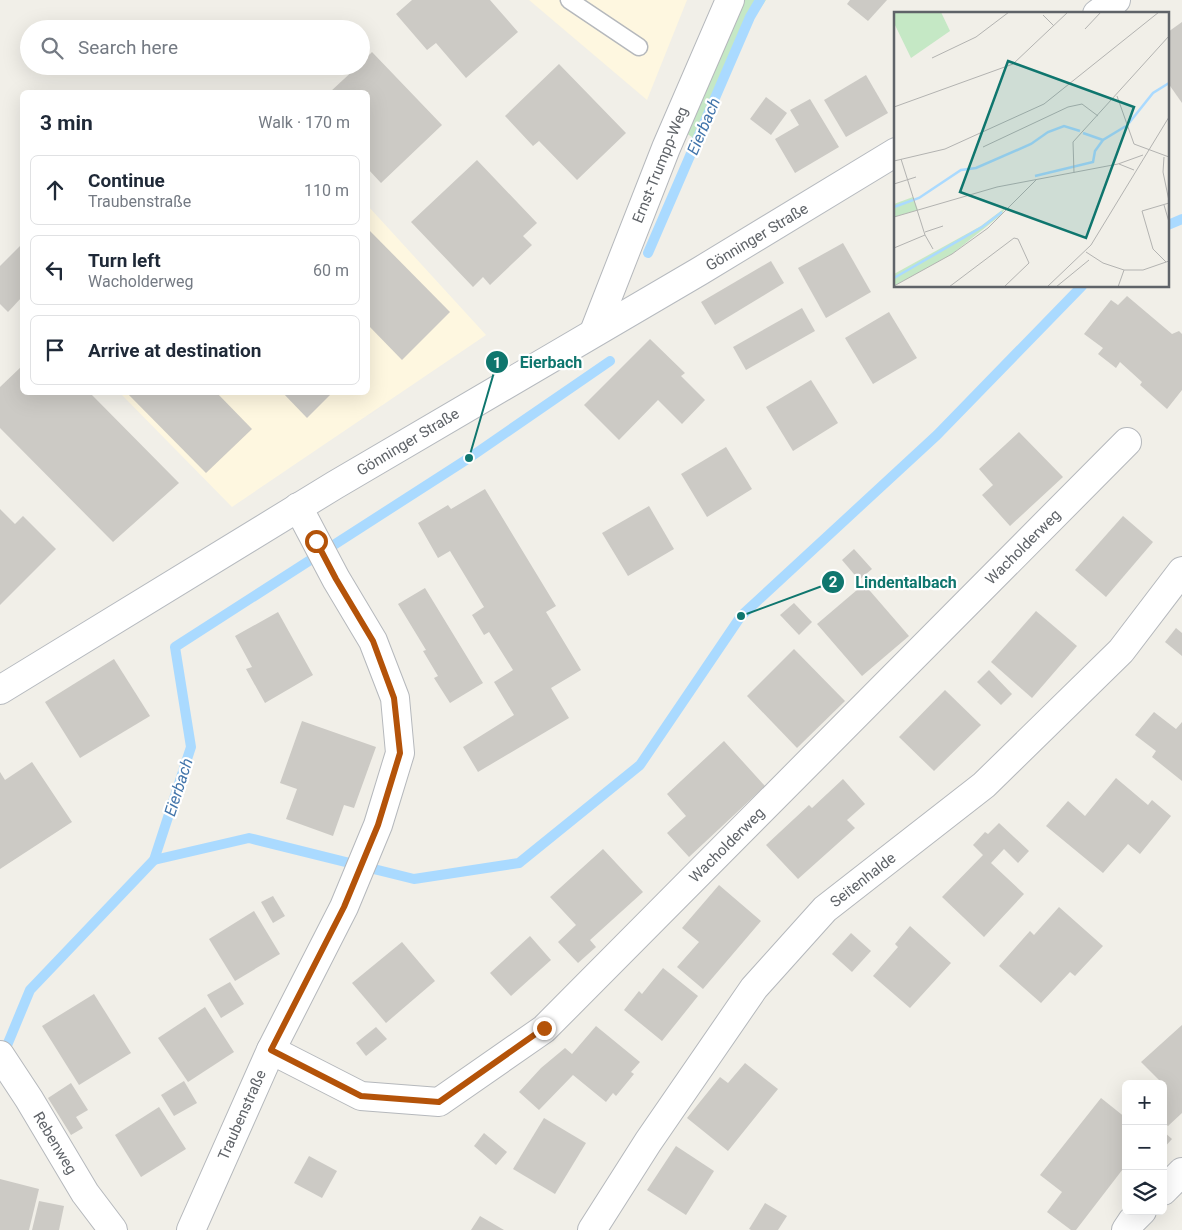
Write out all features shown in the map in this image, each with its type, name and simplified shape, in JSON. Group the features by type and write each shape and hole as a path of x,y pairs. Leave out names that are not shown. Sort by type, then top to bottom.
{"street":[{"name":"Ernst-Trumpp-Weg","path":"598,330 666,148 730,0"},
{"path":"1100,12 1116,0"},
{"name":"Gönninger Straße","path":"0,690 298,507 700,271 894,153"},
{"name":"Wacholderweg","path":"271,1050 361,1096 439,1102 544,1028 1127,442"},
{"name":"Traubenstraße","path":"191,1230 271,1050 344,907 378,825 400,753 394,698 373,641 336,579 298,507"},
{"name":"Seitenhalde","path":"592,1230 648,1142 754,988 826,909 984,785 1121,651 1182,571"},
{"name":"Rebenweg","path":"0,1056 29,1099 85,1193 113,1230"},
{"path":"1167,1187 1182,1172"},
{"path":"1126,1230 1138,1215"}],"lane":[{"path":"569,0 639,47"}],"shaded area":[{"path":"529,0 687,0 647,100"},
{"path":"370,208 486,335 232,507 122,395 370,395"}],"green space":[{"path":"742,0 766,0 755,16 698,141 680,129"}],"building":[{"path":"412,0 490,0 518,32 466,78 436,43 427,50 396,14"},
{"path":"850,0 887,0 868,21 847,4"},
{"path":"1182,22 1182,103 1170,86 1170,31"},
{"path":"372,52 442,125 381,183 370,171 370,90 332,90 348,75 370,75 370,54"},
{"path":"559,64 626,133 577,180 539,141 533,146 505,116"},
{"path":"866,75 888,113 846,137 824,100"},
{"path":"766,97 787,113 771,135 750,119"},
{"path":"810,99 839,147 795,173 775,139 799,125 790,110"},
{"path":"477,160 537,223 523,236 532,245 490,285 483,277 473,287 411,222"},
{"path":"370,231 450,312 402,360 370,327"},
{"path":"843,243 871,292 826,318 798,268"},
{"path":"20,246 20,299 8,312 0,304 0,266"},
{"path":"771,261 784,283 715,325 701,302"},
{"path":"1127,296 1172,334 1179,331 1182,334 1182,390 1167,409 1140,385 1142,382 1120,362 1116,368 1098,354 1103,348 1084,334 1111,300 1118,305"},
{"path":"802,308 815,331 746,370 733,347"},
{"path":"889,312 917,358 873,384 845,338"},
{"path":"650,339 685,373 681,376 705,400 682,424 658,400 619,440 584,405"},
{"path":"20,368 20,395 92,395 179,483 113,542 0,428 0,387"},
{"path":"811,380 838,423 793,451 766,407"},
{"path":"129,395 219,395 252,429 206,473"},
{"path":"285,395 330,395 307,418"},
{"path":"1019,432 1063,477 1010,526 982,495 993,485 979,469"},
{"path":"726,447 752,489 707,517 681,474"},
{"path":"485,489 556,606 546,612 581,670 551,688 569,718 478,772 463,747 514,715 494,682 513,670 489,632 484,635 472,615 484,607 450,551 438,558 418,523 448,505 451,509"},
{"path":"649,506 674,549 628,576 602,533"},
{"path":"0,509 15,524 23,516 56,549 0,605"},
{"path":"1123,516 1153,542 1106,597 1075,570"},
{"path":"854,549 872,569 859,580 842,560"},
{"path":"864,584 909,636 862,676 817,624"},
{"path":"425,588 483,683 450,703 434,678 438,676 423,651 426,650 398,604"},
{"path":"794,603 812,622 799,635 780,615"},
{"path":"1036,611 1077,646 1032,698 991,662"},
{"path":"278,612 313,675 265,703 246,669 252,667 235,636"},
{"path":"1176,628 1182,633 1182,656 1165,642"},
{"path":"794,649 845,701 797,748 747,696"},
{"path":"114,659 150,716 80,758 45,702"},
{"path":"989,670 1012,694 1001,705 977,682"},
{"path":"945,690 981,725 934,771 899,737"},
{"path":"1154,712 1176,729 1182,722 1182,781 1152,757 1156,751 1135,735"},
{"path":"302,721 376,747 354,808 344,805 333,836 286,819 297,789 280,783"},
{"path":"724,741 765,786 689,857 667,833 686,816 667,794"},
{"path":"32,762 72,822 0,869 0,772 5,780"},
{"path":"1116,778 1148,805 1152,800 1171,816 1140,854 1128,844 1103,873 1046,826 1068,801 1085,816"},
{"path":"843,779 865,804 847,820 855,828 798,879 766,845 809,805 812,808"},
{"path":"999,823 1029,851 1018,863 1004,849 991,863 1024,894 984,937 942,897 983,855 973,845 985,832 988,834"},
{"path":"603,849 643,892 590,940 596,947 578,963 558,942 576,925 550,897"},
{"path":"719,885 761,921 703,989 677,967 699,942 682,928"},
{"path":"273,896 285,916 273,923 261,902"},
{"path":"1059,907 1103,946 1075,976 1070,972 1041,1003 999,966 1030,931 1034,935"},
{"path":"254,911 280,954 235,981 209,939"},
{"path":"910,926 951,963 910,1008 873,976 898,947 895,944"},
{"path":"851,933 871,951 852,972 832,954"},
{"path":"530,936 551,960 511,996 490,973"},
{"path":"402,942 435,981 386,1023 352,983"},
{"path":"663,968 698,996 662,1041 624,1010 639,991 642,994"},
{"path":"230,982 244,1004 221,1018 207,995"},
{"path":"94,994 131,1053 79,1085 42,1026"},
{"path":"205,1007 234,1052 188,1082 158,1038"},
{"path":"1182,1025 1182,1113 1168,1126 1167,1080 1159,1080 1141,1062"},
{"path":"596,1026 640,1062 631,1072 634,1074 616,1096 613,1093 606,1102 573,1075 539,1110 519,1092 541,1068 565,1048 572,1054"},
{"path":"376,1027 387,1039 366,1056 356,1043"},
{"path":"745,1063 778,1089 728,1151 687,1118 720,1077 728,1083"},
{"path":"184,1081 197,1103 174,1116 161,1095"},
{"path":"71,1083 88,1110 76,1117 83,1128 71,1135 48,1098"},
{"path":"1101,1098 1122,1115 1122,1170 1076,1230 1071,1230 1047,1212 1062,1192 1040,1175"},
{"path":"159,1107 186,1149 141,1177 115,1135"},
{"path":"544,1118 586,1143 555,1194 513,1169"},
{"path":"484,1133 507,1152 496,1165 474,1146"},
{"path":"1167,1135 1172,1139 1167,1145"},
{"path":"676,1146 714,1171 686,1215 647,1190"},
{"path":"309,1156 337,1171 322,1198 294,1183"},
{"path":"0,1179 39,1189 29,1230 0,1230"},
{"path":"39,1201 64,1206 59,1230 32,1230"},
{"path":"765,1203 787,1216 778,1230 749,1229"},
{"path":"480,1216 504,1230 471,1230"}],"waterway":[{"name":"Eierbach","path":"648,253 750,17 760,0"},
{"path":"1170,224 1182,219"},
{"path":"154,860 249,838 414,879 519,863 640,765 741,616 937,435 1080,288"},
{"name":"Eierbach","path":"3,1055 30,990 154,860 191,747 175,647 469,458 610,361"}],"place":[{"name":"Eierbach","path":"469,458"},
{"name":"Lindentalbach","path":"741,616"}],"route":[{"path":"316,541 373,641 394,698 400,753 378,825 344,907 271,1050 361,1096 439,1102 544,1028"}]}
